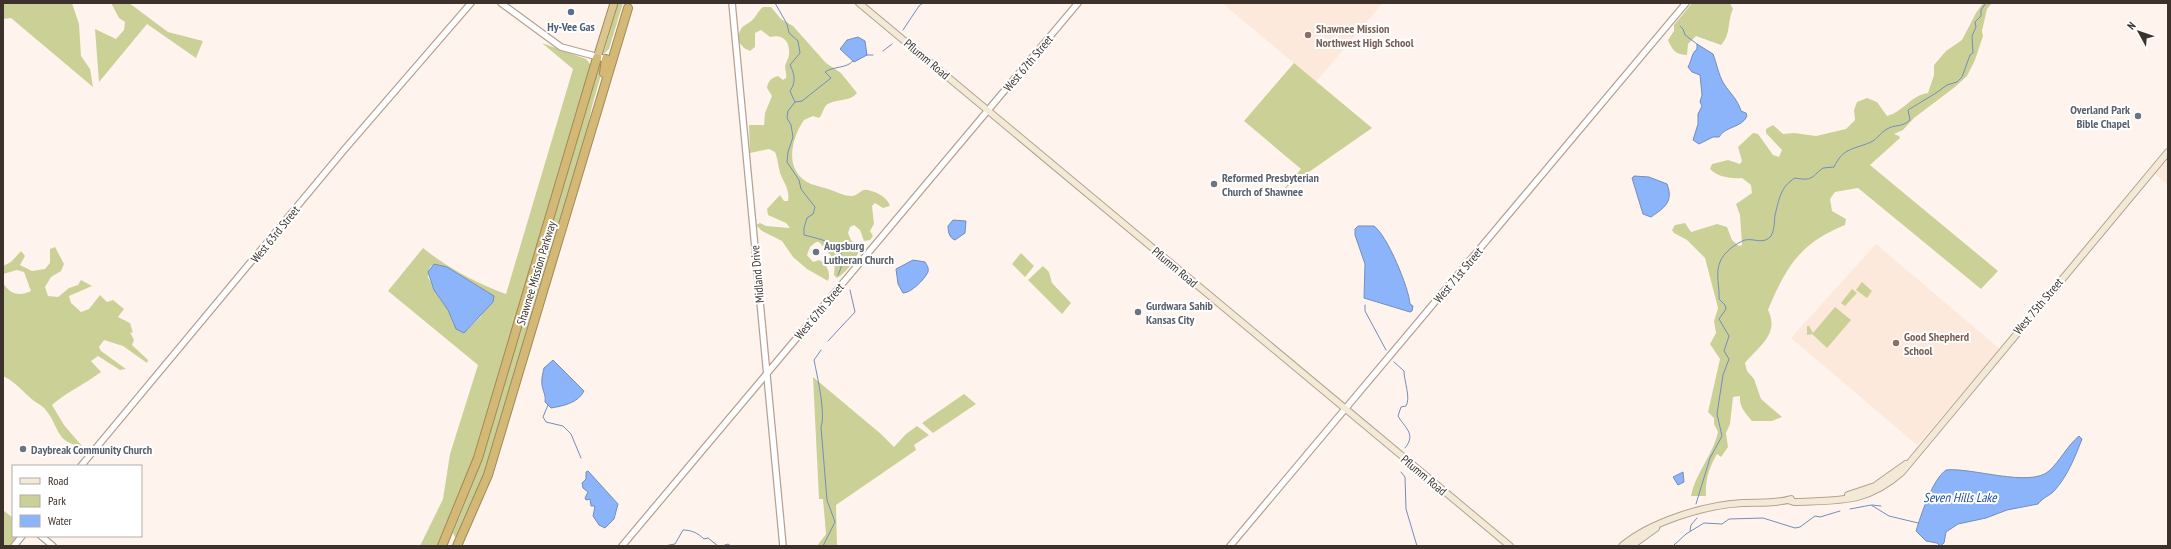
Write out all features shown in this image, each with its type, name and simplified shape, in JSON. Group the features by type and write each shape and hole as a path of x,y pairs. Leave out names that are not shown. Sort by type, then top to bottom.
{"highway":[{"name":"Shawnee Mission Parkway","path":"442,546 478,458 601,58 614,3"},
{"name":"Shawnee Mission Parkway","path":"458,546 488,474 629,5"},
{"path":"595,119 606,65 601,58 610,54 629,5"}],"main road":[{"name":"Pflumm Road","path":"859,3 1510,546"},
{"name":"West 75th Street","path":"1658,526 1699,510 1721,505 1788,500 1794,502 1865,496 1883,487 1902,472 2168,152"},
{"path":"1622,546 1644,531 1658,526"},
{"path":"1631,546 1658,526"}],"street":[{"name":"West 63rd Street","path":"82,465 325,173 471,3"},
{"path":"501,3 561,47 601,58"},
{"name":"Midland Drive","path":"732,3 783,546"},
{"name":"West 67th Street","path":"622,546 1078,3"},
{"name":"West 71st Street","path":"1230,546 1686,3"},
{"path":"14,546 21,537"},
{"path":"42,537 53,546"}],"shaded area":[{"name":"Shawnee Mission Northwest High School","path":"1222,3 1383,3 1316,82"},
{"path":"2168,159 2168,185 2155,174"},
{"name":"Good Shepherd School","path":"1876,244 2000,349 1917,445 1791,338"}],"green space":[{"path":"3,3 72,3 79,24 81,56 90,69 93,87 11,18 3,19"},
{"path":"111,3 129,3 168,32 203,41 196,58 147,24 99,82 95,29 116,39 124,30 125,22 119,18"},
{"path":"618,3 623,3 609,49 603,55"},
{"path":"1692,3 1730,3 1733,9 1728,33 1721,45 1696,36 1688,44 1687,55 1683,55 1677,53 1671,47 1668,40 1674,31 1674,25"},
{"path":"1983,3 1992,3 1987,9 1982,31 1983,36 1975,60 1967,76 1914,118 1903,130 1894,134 1900,138 1870,165 1998,271 1981,289 1858,188 1835,192 1830,199 1832,211 1846,219 1845,225 1830,232 1806,248 1788,269 1768,310 1771,318 1770,333 1762,345 1745,363 1747,371 1754,379 1761,399 1782,417 1772,421 1752,421 1742,407 1740,396 1733,397 1730,424 1726,433 1728,447 1721,457 1717,454 1712,464 1707,479 1706,496 1691,496 1693,487 1716,440 1718,432 1714,424 1714,418 1708,412 1720,359 1710,344 1716,333 1714,321 1718,308 1705,258 1687,240 1674,233 1672,230 1675,225 1685,223 1691,232 1717,224 1727,227 1732,240 1739,246 1742,245 1740,215 1736,204 1752,193 1751,185 1742,178 1729,178 1713,172 1710,169 1712,164 1728,160 1740,164 1742,161 1738,147 1753,133 1758,134 1773,155 1779,157 1782,150 1766,133 1766,129 1773,125 1783,134 1794,133 1816,136 1846,129 1855,120 1854,110 1857,102 1867,98 1877,102 1887,116 1893,114 1922,94 1928,93 1934,75 1934,65 1946,51 1962,40"},
{"path":"763,7 771,7 781,19 793,26 826,63 841,73 857,93 848,99 828,104 819,118 813,116 804,120 799,128 793,145 792,155 796,172 802,179 811,184 845,195 854,196 861,191 866,190 875,192 881,195 890,206 883,208 875,203 872,206 874,224 870,231 873,236 870,240 864,241 860,230 854,225 850,227 848,233 851,240 860,249 851,265 837,278 834,275 835,261 833,258 819,242 816,242 810,247 807,255 813,262 819,260 826,266 829,272 828,281 807,269 793,257 782,241 762,231 756,225 760,223 766,226 790,228 786,223 768,215 767,209 780,195 784,201 788,201 787,190 780,173 775,152 769,149 750,153 749,125 764,125 765,113 772,96 767,88 768,83 778,76 783,80 786,78 785,66 789,56 787,42 782,37 770,37 761,30 755,33 755,47 750,51 744,48 738,41 740,30 755,17"},
{"path":"542,43 586,59 591,65 471,466 437,546 420,546 443,499 450,454 478,365 388,291 423,248 442,262 463,274 506,294 573,69","holes":["434,264 447,267 494,296 481,316 464,333 453,323 448,310 437,295 428,277 430,267"]},
{"path":"600,63 603,68 592,106 586,135 489,462 479,489 457,538 453,533 482,460"},
{"path":"1294,63 1372,128 1283,190 1301,169 1244,121"},
{"path":"55,247 64,264 61,271 51,277 45,287 48,296 58,297 69,288 78,285 81,280 92,286 69,296 71,303 81,312 89,309 100,295 107,302 113,300 124,309 118,317 130,323 133,333 130,332 134,340 132,345 148,360 147,363 123,346 104,340 99,347 101,351 126,369 120,370 98,356 91,361 101,372 52,405 64,425 82,446 66,441 58,432 49,414 44,408 12,381 3,376 3,283 9,290 15,293 23,294 31,291 24,272 17,270 3,274 3,266 11,262 21,251 25,256 20,265 32,271 45,269 50,263 50,249"},
{"path":"1021,253 1034,266 1025,277 1012,264"},
{"path":"1043,266 1049,272 1052,283 1071,303 1062,314 1028,280"},
{"path":"1862,282 1872,291 1867,298 1856,290"},
{"path":"1852,289 1857,293 1845,306 1841,303"},
{"path":"1835,307 1851,320 1827,348 1812,334 1807,335 1807,326 1809,326 1813,333"},
{"path":"813,377 881,434 894,447 906,434 917,426 929,435 914,445 916,450 836,505 837,546 817,546 826,534 823,499 819,499"},
{"path":"964,394 976,404 933,433 922,423"},
{"path":"3,510 12,517 12,537 17,537 10,546 3,546"}],"water":[{"path":"858,37 865,41 867,55 854,62 840,49 847,40"},
{"path":"1697,44 1713,54 1724,84 1736,100 1741,111 1746,113 1747,116 1741,123 1725,131 1719,137 1713,137 1699,144 1693,140 1698,124 1698,114 1702,106 1700,102 1702,95 1700,75 1692,72 1688,67 1697,49"},
{"path":"1634,176 1649,177 1667,184 1669,190 1668,200 1660,211 1651,217 1643,214 1632,178"},
{"path":"953,220 966,221 965,233 955,240 950,236 948,230 948,226"},
{"path":"1358,226 1374,226 1385,240 1402,275 1410,304 1413,306 1412,311 1410,312 1364,298 1365,264 1355,235 1355,229"},
{"path":"913,260 925,262 928,272 917,286 910,291 903,293 898,284 896,269"},
{"path":"434,264 447,267 494,296 493,302 464,333 456,329 448,310 434,290 428,272"},
{"path":"553,360 584,391 574,401 565,405 551,408 545,402 542,381 544,368"},
{"name":"Seven Hills Lake","path":"2079,436 2082,439 2064,478 2053,492 2038,504 2007,510 1986,518 1958,524 1946,532 1944,543 1940,546 1937,543 1926,541 1916,531 1932,489 1946,470 1970,471 2000,476 2028,478 2040,476 2053,467"},
{"path":"588,471 618,504 614,519 605,528 599,525 593,516 595,506 591,506 590,499 586,500 585,498 588,492 583,488 582,483 586,479 586,472"},
{"path":"1683,472 1684,482 1678,485 1673,477"}],"waterway":[{"path":"775,3 787,24 789,33 798,41 800,53 790,65 794,78 790,91 795,102"},
{"path":"903,30 919,6 923,3"},
{"path":"1696,504 1710,458 1722,436 1717,414 1723,375 1729,359 1724,351 1729,336 1719,319 1726,309 1725,305 1719,299 1718,276 1719,266 1724,255 1741,241 1762,241 1771,236 1774,228 1775,215 1779,199 1786,185 1795,178 1808,179 1823,168 1834,167 1838,160 1846,152 1873,141 1890,128 1907,122 1910,120 1908,110 1947,85 1957,82 1962,77 1970,55 1973,53 1972,36 1976,27 1975,22 1981,16 1981,10 1986,3"},
{"path":"1680,26 1685,35 1697,44"},
{"path":"883,51 892,44"},
{"path":"866,55 873,55"},
{"path":"838,275 842,265 840,251 829,242 804,235 804,228 807,218 813,214 815,207 801,189 799,180 787,162 788,152 793,137 791,125 787,118 788,111 795,102 802,101 831,78 825,72 850,64 853,61"},
{"path":"828,341 855,312 850,290"},
{"path":"1365,305 1365,311 1386,350"},
{"path":"821,350 814,360 822,404 821,427 827,500 835,522 823,546"},
{"path":"1394,362 1404,371 1408,394 1406,406 1401,407 1398,416 1410,435 1410,439 1405,448"},
{"path":"548,405 543,417 546,422 563,426 571,434 581,458"},
{"path":"1401,472 1405,477 1406,509 1417,546"},
{"path":"1850,509 1871,505 1889,516 1918,523"},
{"path":"1872,505 1881,506"},
{"path":"1673,546 1686,534 1704,523 1722,524 1729,519 1763,518 1795,528 1800,527 1815,516 1820,517 1840,511"},
{"path":"1690,531 1691,525 1697,518"},
{"path":"664,546 675,544 683,530 694,532 704,539 708,538 718,546"},
{"path":"722,546 728,544 731,546"}],"place":[{"name":"Hy-Vee Gas","path":"571,12"},
{"name":"Shawnee Mission Northwest High School","path":"1308,35"},
{"name":"Overland Park Bible Chapel","path":"2138,116"},
{"name":"Reformed Presbyterian Church of Shawnee","path":"1214,184"},
{"name":"Augsburg Lutheran Church","path":"816,252"},
{"name":"Gurdwara Sahib Kansas City","path":"1138,312"},
{"name":"Good Shepherd School","path":"1896,343"},
{"name":"Daybreak Community Church","path":"23,449"}]}
